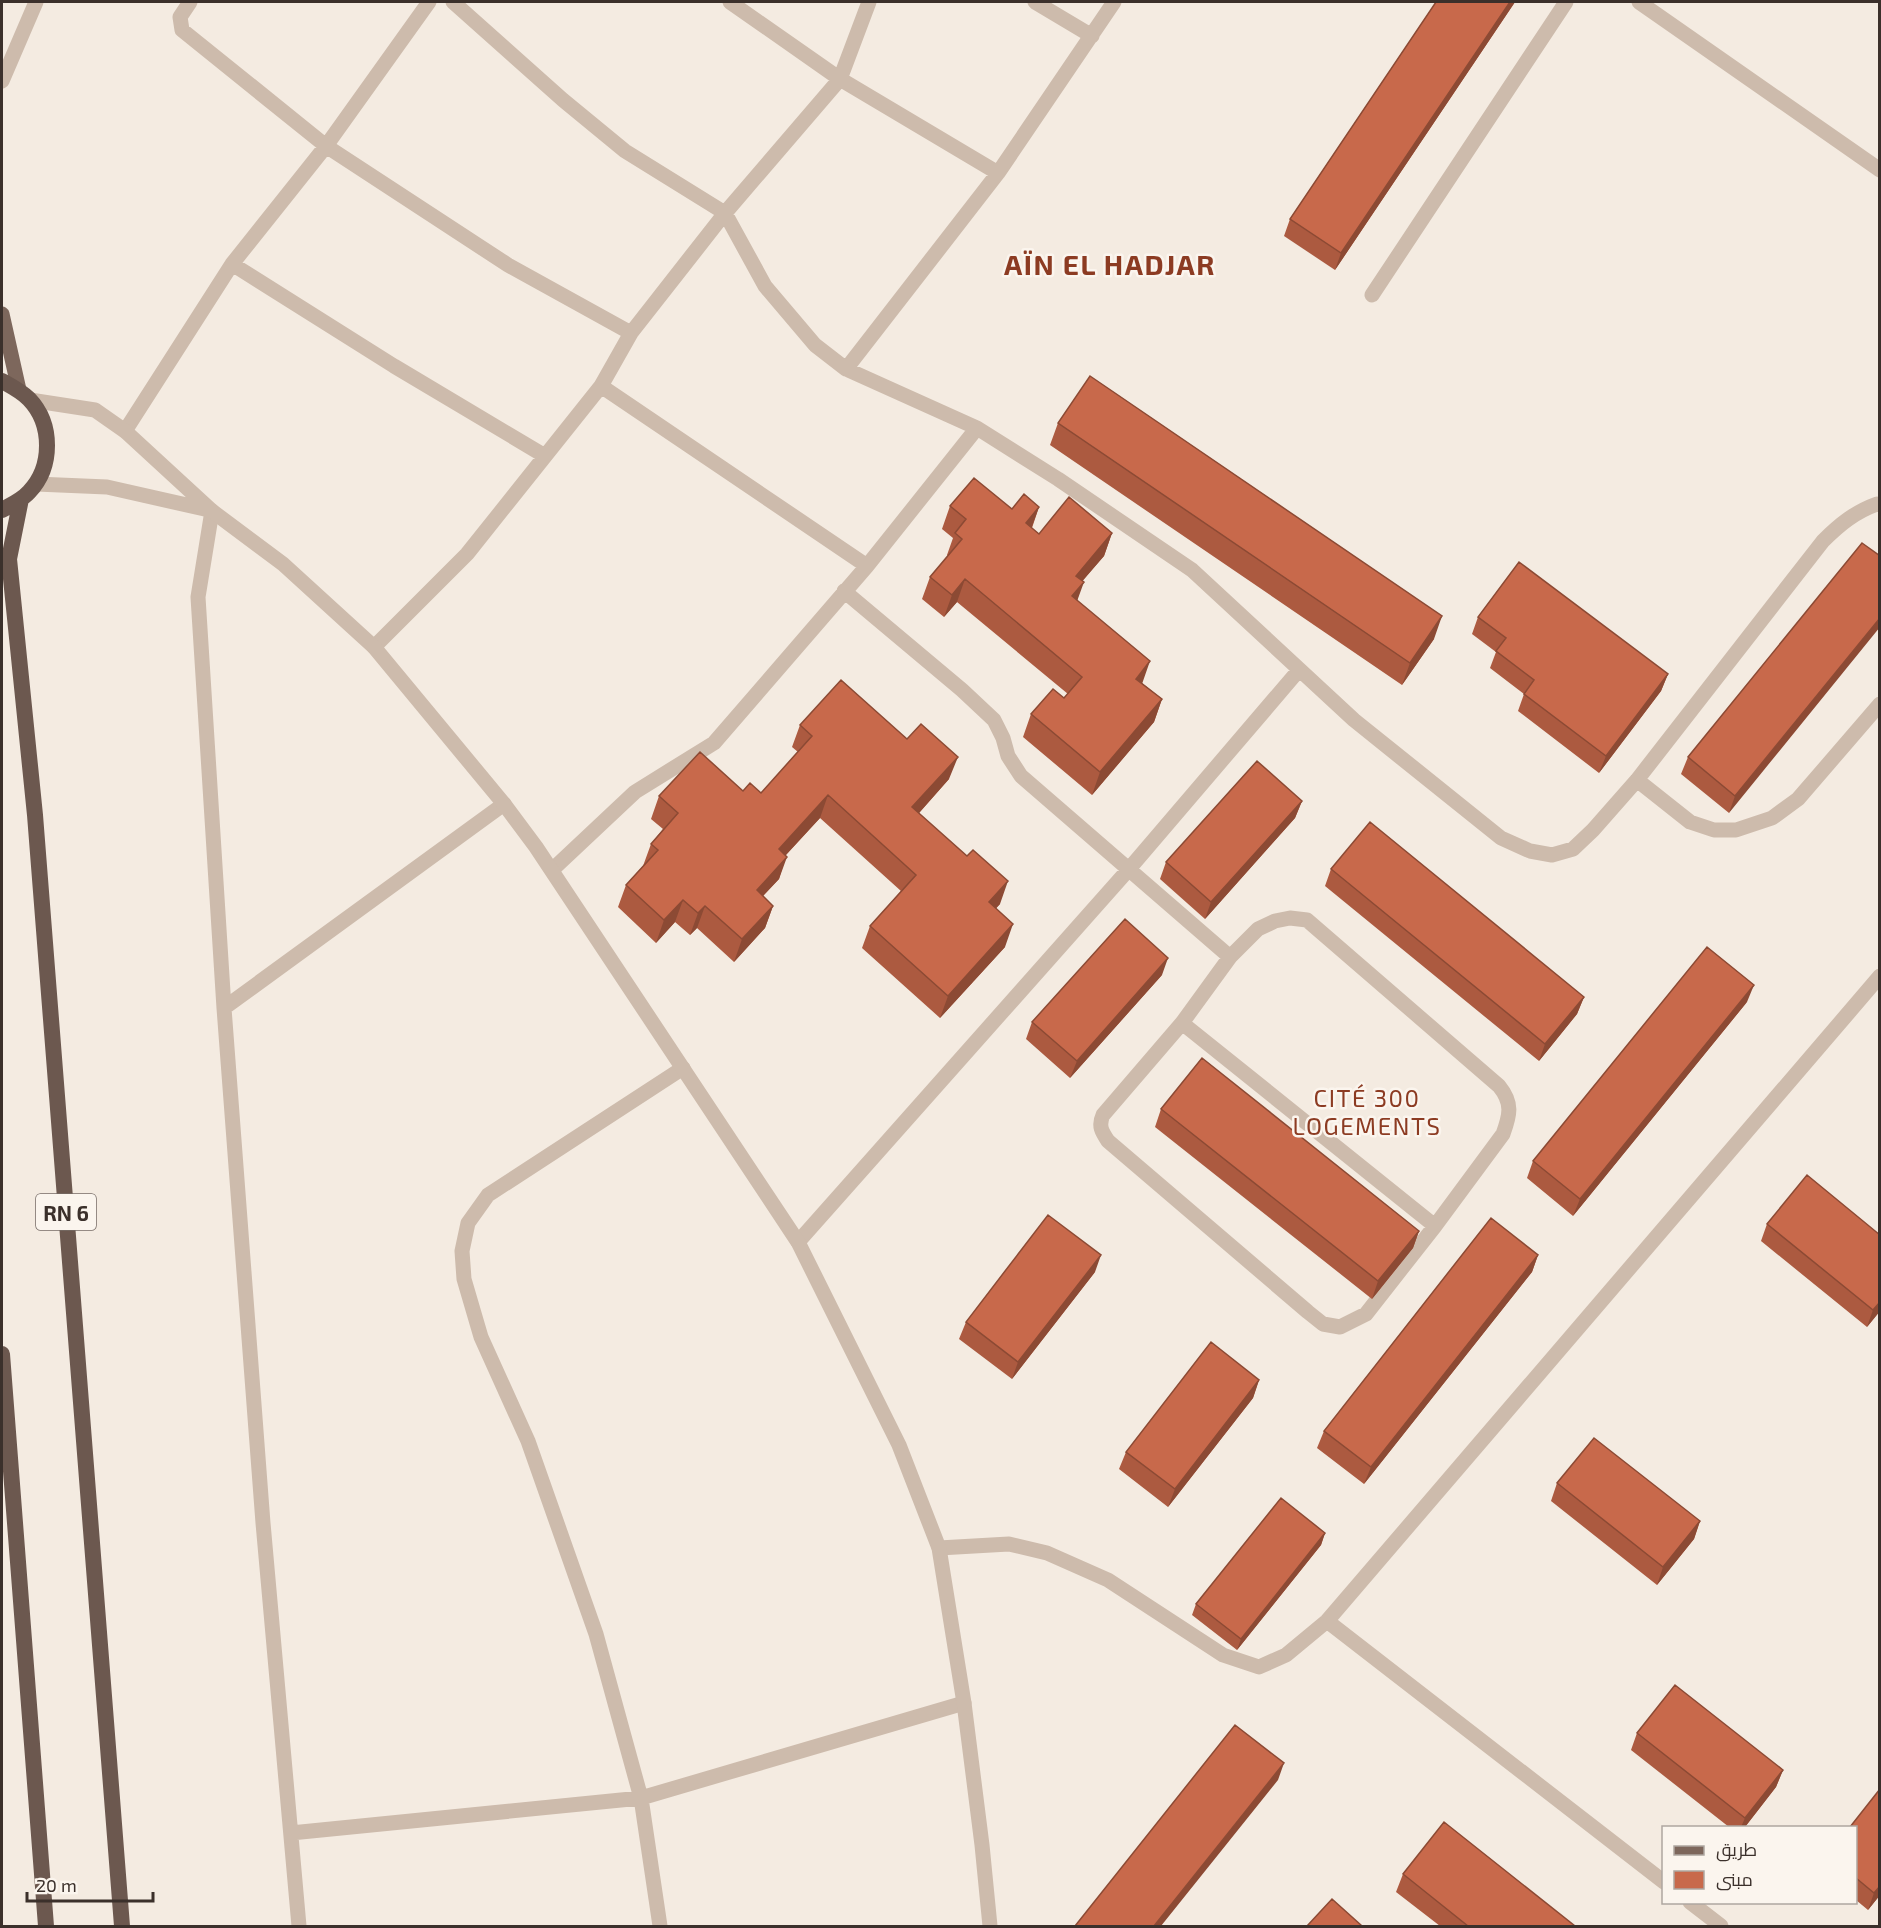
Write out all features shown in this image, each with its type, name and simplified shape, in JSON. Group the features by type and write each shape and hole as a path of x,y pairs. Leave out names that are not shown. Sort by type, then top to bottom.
{"highway":[{"path":"2,381 25,395 43,419 48,441 45,464 36,484 21,499 2,510"},
{"name":"RN 6","path":"21,499 9,559 35,815 122,1926"},
{"path":"2,1354 46,1926"}],"main road":[{"path":"2,314 25,395"}],"street":[{"path":"2,81 36,2"},
{"path":"190,2 180,16 182,30 326,146 508,265 631,333"},
{"path":"125,431 232,264 326,146 429,2"},
{"path":"453,2 563,100 625,151 725,213 765,286 815,345 846,369 977,428 1058,479 1192,570 1354,720 1501,838 1530,851 1552,855 1574,849 1637,780 1823,540 1842,522 1859,511 1880,505"},
{"path":"730,2 840,80 998,173"},
{"path":"374,647 467,554 601,386 631,333 725,213 840,80 869,2"},
{"path":"1035,2 1092,36"},
{"path":"846,369 998,173 1114,2"},
{"path":"1372,295 1566,2"},
{"path":"1639,2 1880,170"},
{"path":"232,264 394,366 545,456"},
{"path":"601,386 867,566"},
{"path":"25,395 95,411 125,431 212,511 283,564 374,647 504,804 552,870 798,1242 899,1445 939,1548 964,1703 990,1926"},
{"path":"552,870 636,792 714,743 867,566 977,428"},
{"path":"36,484 108,487 212,511"},
{"path":"212,511 198,597 224,1008 263,1523 299,1926"},
{"path":"844,591 962,690 994,720 1003,738 1008,756 1021,776 1230,957"},
{"path":"798,1242 1129,869 1299,670"},
{"path":"1637,780 1690,822 1714,830 1736,830 1772,818 1798,799 1880,704"},
{"path":"224,1008 504,804"},
{"path":"1290,918 1306,920 1507,1094 1510,1106 1503,1134 1366,1314 1340,1327 1323,1324 1308,1312 1108,1141 1101,1130 1100,1120 1103,1115 1182,1023 1230,957 1258,929 1275,921 1290,918"},
{"path":"939,1548 1009,1544 1047,1553 1108,1580 1223,1655 1259,1667 1286,1655 1327,1622 1880,976"},
{"path":"1182,1023 1435,1226"},
{"path":"660,1926 641,1798 588,1612 528,1441 481,1337 464,1279 462,1251 468,1223 488,1195 684,1068"},
{"path":"1327,1622 1662,1880"},
{"path":"291,1833 641,1798 964,1703"},
{"path":"1693,1904 1721,1926"}],"building":[{"path":"1436,2 1510,2 1341,253 1290,219"},
{"path":"1090,376 1442,616 1410,663 1058,423"},
{"path":"974,478 1012,509 1024,494 1039,507 1026,523 1039,534 1069,497 1112,533 1076,576 1084,582 1072,596 1150,661 1136,679 1162,699 1100,772 1031,714 1053,689 1064,698 1082,677 965,579 952,595 930,577 962,539 955,533 966,519 950,506"},
{"path":"1862,543 1880,556 1880,618 1735,796 1688,757"},
{"path":"1519,562 1668,674 1606,756 1524,694 1534,680 1496,651 1506,638 1478,617"},
{"path":"841,680 907,739 921,724 958,757 912,807 967,856 973,850 1008,881 989,902 1013,924 948,996 870,926 916,875 828,795 779,849 787,857 757,890 773,906 742,939 705,906 698,913 683,900 664,920 626,885 658,850 651,844 678,813 659,796 700,752 743,791 750,783 761,793 812,736 800,725"},
{"path":"1257,761 1302,801 1211,902 1166,862"},
{"path":"1370,822 1584,997 1545,1044 1331,869"},
{"path":"1125,919 1168,958 1077,1061 1032,1022"},
{"path":"1707,947 1754,985 1580,1199 1533,1161"},
{"path":"1202,1058 1419,1231 1378,1281 1161,1109"},
{"path":"1807,1175 1880,1235 1880,1302 1873,1310 1767,1224"},
{"path":"1048,1215 1101,1255 1018,1362 966,1322"},
{"path":"1491,1218 1538,1255 1371,1467 1324,1431"},
{"path":"1211,1342 1259,1380 1175,1489 1126,1452"},
{"path":"1594,1438 1700,1521 1663,1567 1557,1483"},
{"path":"1281,1498 1325,1533 1241,1639 1196,1604"},
{"path":"1675,1685 1783,1770 1745,1818 1637,1733"},
{"path":"1235,1725 1284,1763 1154,1926 1075,1926"},
{"path":"1880,1789 1880,1886 1874,1893 1857,1879 1857,1826 1851,1826"},
{"path":"1444,1822 1575,1926 1468,1926 1403,1874"},
{"path":"1332,1899 1362,1926 1307,1926"}],"district":[{"name":"AÏN EL HADJAR","path":"1110,264"},
{"name":"CITÉ 300 LOGEMENTS","path":"1367,1111"}]}
